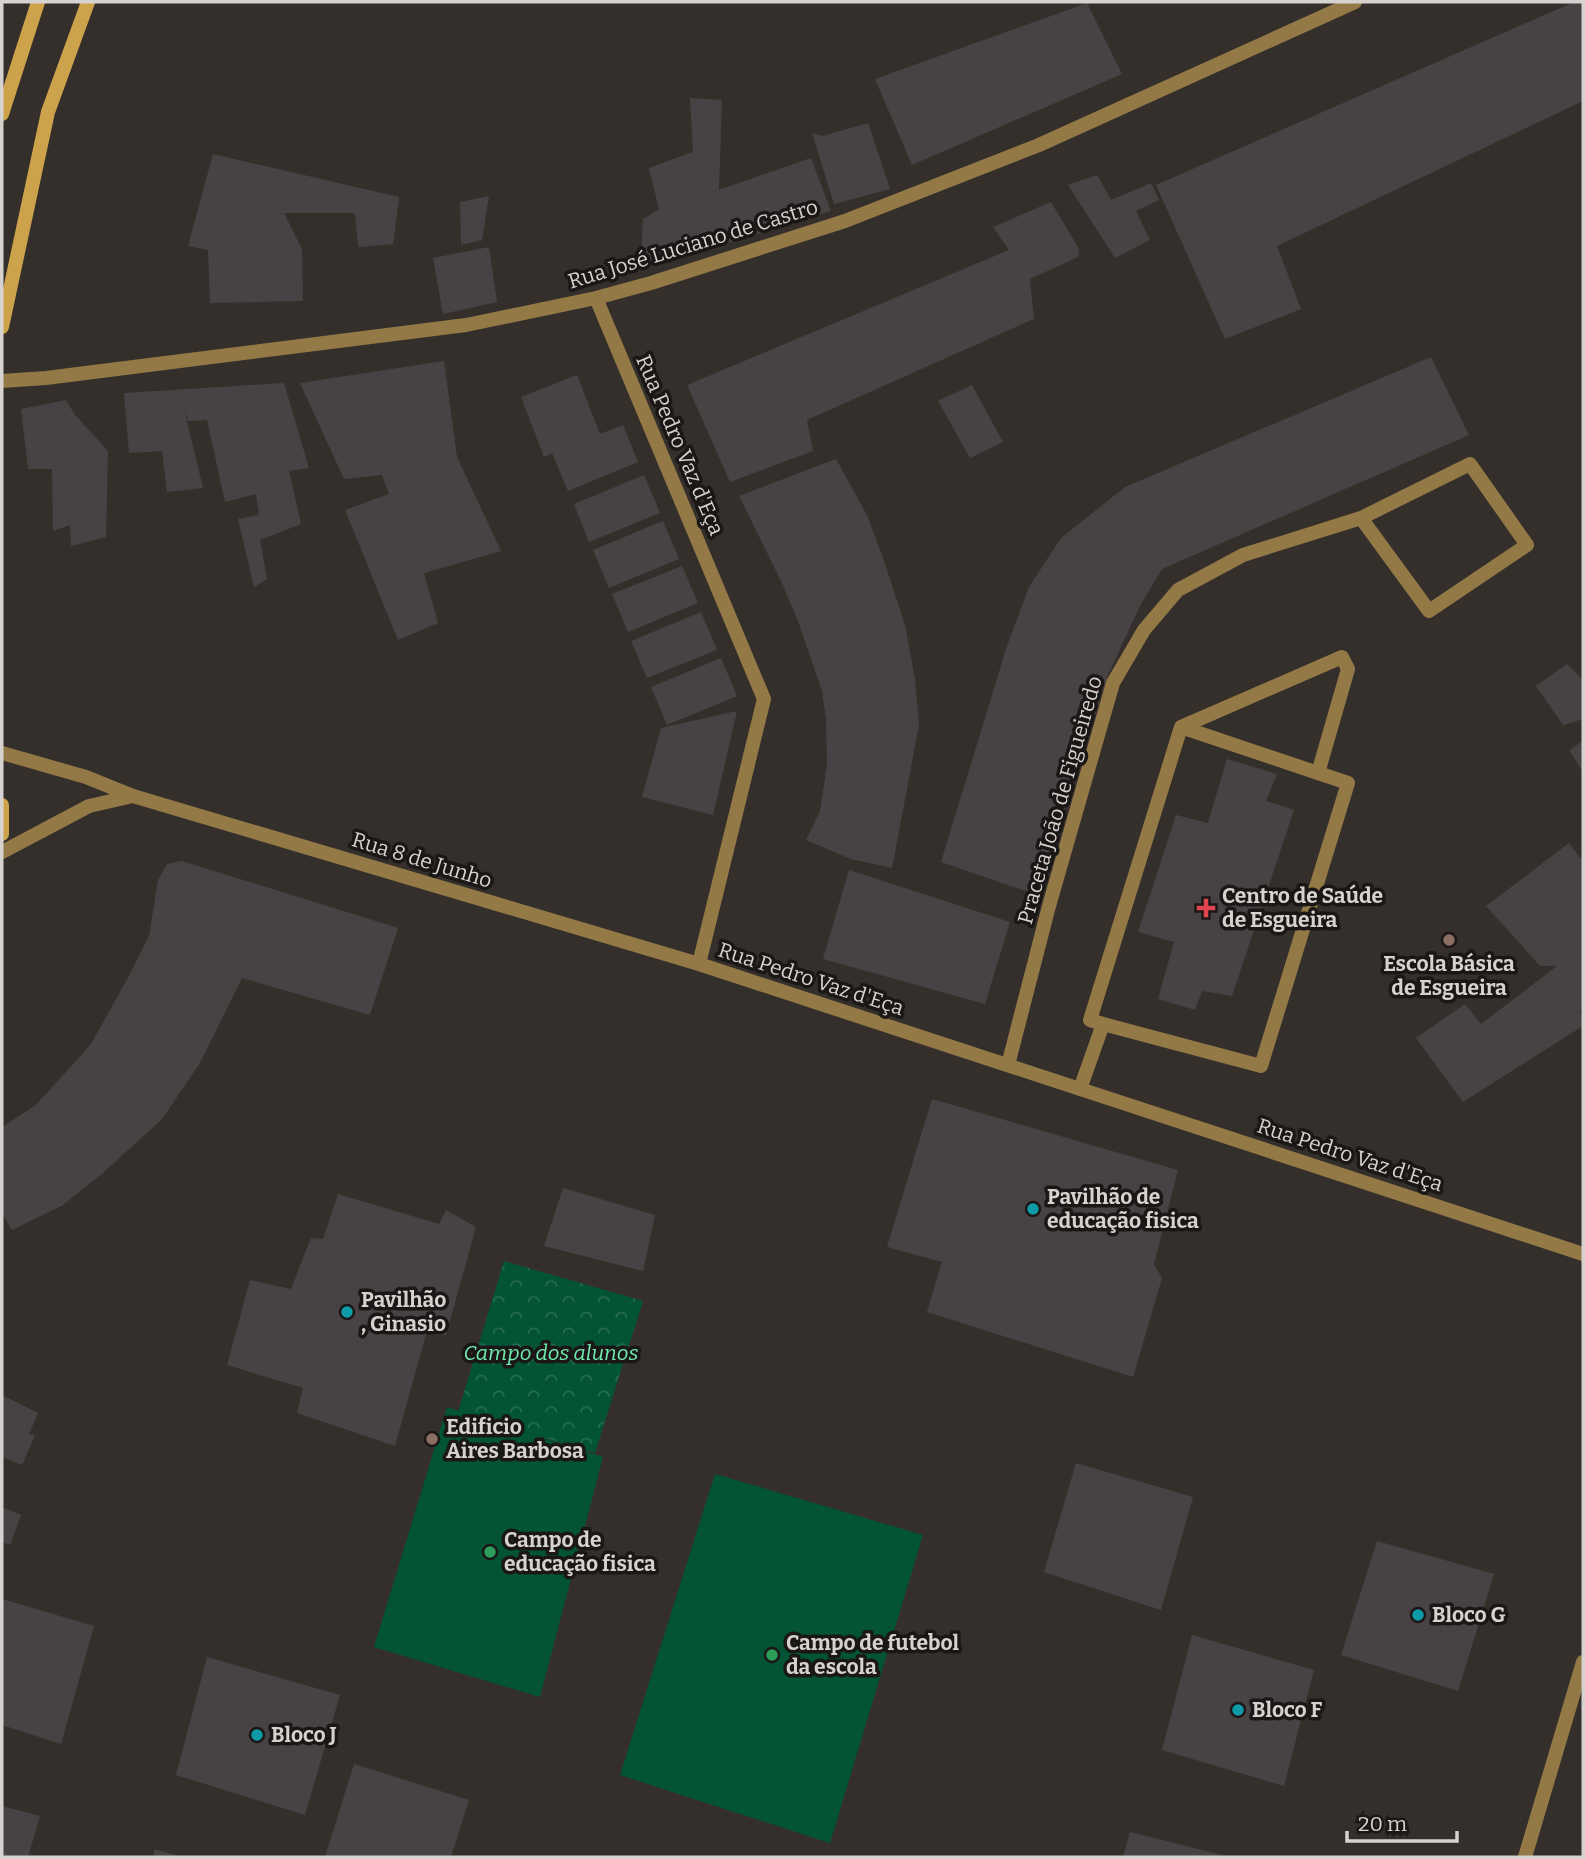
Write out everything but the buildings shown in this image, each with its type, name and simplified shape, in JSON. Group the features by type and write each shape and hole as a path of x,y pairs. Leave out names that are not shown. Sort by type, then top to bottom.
{"main road":[{"path":"2,114 38,2"},
{"path":"2,327 48,111 88,2"},
{"path":"2,805 2,834"}],"street":[{"name":"Rua José Luciano de Castro","path":"2,381 466,325 596,298 651,283 792,239 1026,150 1355,2"},
{"name":"Rua Pedro Vaz d'Eça","path":"596,298 764,699 699,964 1583,1254"},
{"name":"Praceta João de Figueiredo","path":"1007,1065 1113,683 1144,630 1178,590 1243,555 1361,518 1470,464 1527,545 1429,611 1361,518"},
{"path":"1181,727 1318,774 1348,783 1261,1066 1090,1020 1181,727 1342,657 1348,669 1318,774"},
{"name":"Rua 8 de Junho","path":"2,753 86,776 133,796 699,964"},
{"name":"Rua 8 de Junho","path":"2,852 89,806 133,796"},
{"path":"1080,1089 1103,1024"},
{"path":"1525,1857 1583,1661"}],"green space":[{"name":"Campo dos alunos","path":"504,1261 643,1301 595,1453 458,1412"},
{"name":"Campo de educação fisica","path":"447,1407 603,1457 540,1697 374,1647"},
{"name":"Campo de futebol da escola","path":"715,1474 923,1535 830,1843 620,1775"}],"place":[{"name":"Centro de Saúde de Esgueira","path":"1206,908"},
{"name":"Escola Básica de Esgueira","path":"1449,940"},
{"name":"Pavilhão de educação fisica","path":"1033,1209"},
{"name":"Pavilhão , Ginasio","path":"347,1312"},
{"name":"Edificio Aires Barbosa","path":"432,1439"},
{"name":"Campo de educação fisica","path":"490,1552"},
{"name":"Bloco G","path":"1418,1615"},
{"name":"Campo de futebol da escola","path":"772,1655"},
{"name":"Bloco F","path":"1238,1710"},
{"name":"Bloco J","path":"257,1735"}]}
